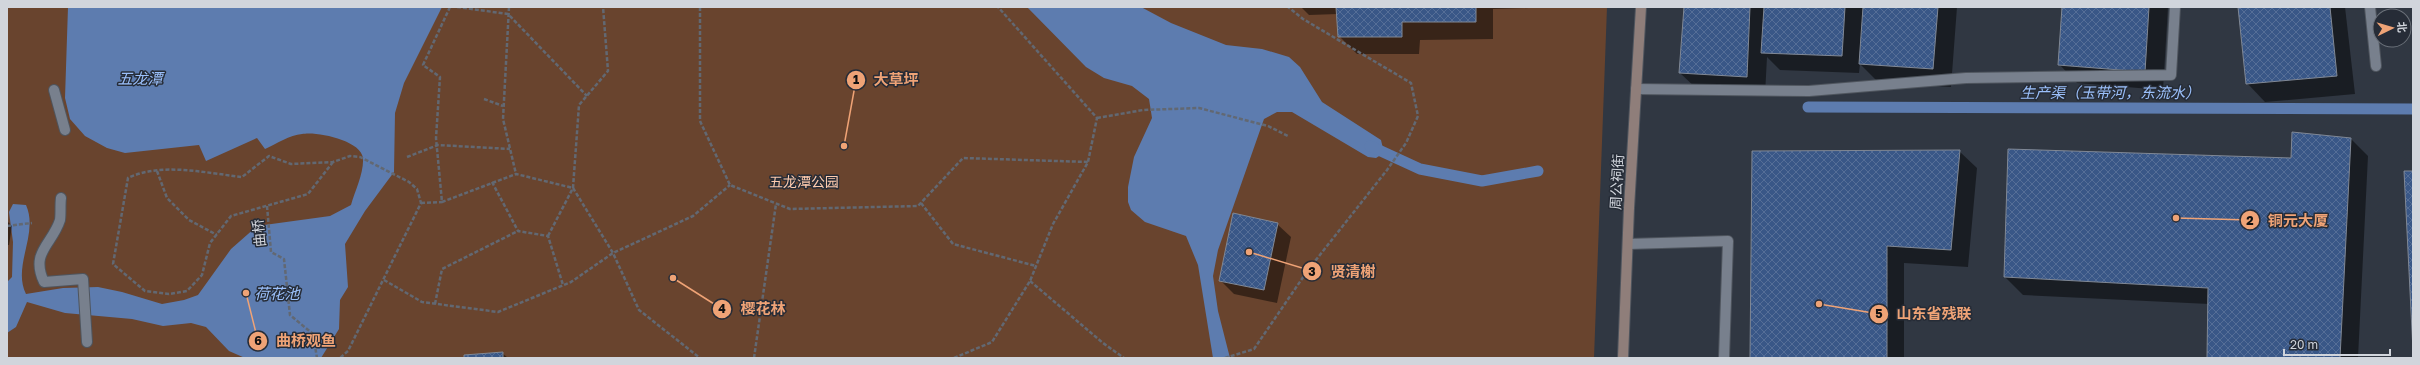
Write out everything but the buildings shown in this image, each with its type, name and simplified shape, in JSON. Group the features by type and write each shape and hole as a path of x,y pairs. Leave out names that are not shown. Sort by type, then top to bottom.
{"street":[{"name":"周公祠街","path":"1624,358 1640,7"},
{"path":"1636,89 1809,91 1966,78 2171,75 2176,7"},
{"path":"2370,7 2376,66"},
{"path":"54,90 65,130"},
{"path":"61,198 60,219 38,260 39,271 44,282 83,279 87,342"},
{"path":"1628,244 1728,241 1724,358"}],"path":[{"path":"442,202 438,145 440,77 423,65 450,7"},
{"path":"457,7 508,14 588,96"},
{"path":"509,7 503,119 516,174"},
{"path":"563,285 548,236 573,188 579,105 608,71 603,7"},
{"path":"700,7 700,121 730,186 790,209 918,206 962,158 1088,162"},
{"path":"998,7 1097,118"},
{"path":"1225,358 1254,349 1308,270 1388,170 1406,142 1418,116 1411,83 1303,19 1288,7"},
{"path":"484,99 503,106"},
{"path":"1097,118 1143,110 1199,108 1268,126 1288,136"},
{"path":"954,358 992,342 1030,281 1053,224 1088,162 1097,118"},
{"path":"407,157 438,145 510,148"},
{"path":"332,162 308,194 231,216 210,243 202,274 187,291 169,294 145,291 113,264 128,178 138,173 181,170 242,177 269,156 291,164 332,162 350,156 360,157 398,174 416,189 421,202 348,351 340,358"},
{"path":"157,171 167,198 189,220 217,235"},
{"path":"421,202 442,202 516,174 573,188 612,253 639,310 700,358"},
{"path":"492,182 518,231"},
{"path":"384,280 422,302 498,312 571,282 612,253 693,216 730,186"},
{"path":"921,203 953,244 1036,266"},
{"path":"754,358 776,204"},
{"name":"曲桥","path":"267,206 271,252 284,259 290,315 313,334 317,358"},
{"path":"8,226 35,223"},
{"path":"436,304 442,269 518,231 548,236"},
{"path":"1030,281 1103,343 1124,358"}],"green space":[{"name":"五龙潭公园","path":"7,7 1607,7 1594,358 7,358"}],"water":[{"name":"五龙潭","path":"68,7 442,7 404,83 395,113 394,172 365,211 345,244 348,287 340,300 339,329 321,358 245,358 229,351 206,327 191,323 163,326 132,319 65,313 27,302 16,327 7,333 7,282 12,277 13,242 9,212 13,204 26,205 29,216 30,227 22,272 26,294 63,288 98,287 122,292 162,304 184,300 198,295 231,249 257,226 330,216 351,205 362,170 363,158 355,146 337,138 309,133 293,136 265,149 257,138 206,161 199,145 125,153 107,148 85,136 70,119 65,98"},
{"path":"1027,7 1141,7 1171,23 1226,45 1262,49 1289,57 1300,67 1322,102 1381,140 1384,153 1376,158 1368,157 1292,112 1277,112 1264,119 1218,250 1213,276 1218,311 1230,358 1213,358 1198,265 1186,236 1145,222 1131,210 1128,202 1128,187 1134,157 1152,118 1149,99 1132,86 1104,78 1086,67"}],"waterway":[{"name":"生产渠（玉带河，东流水）","path":"1808,107 2413,109"},
{"name":"生产渠（玉带河，东流水）","path":"1370,146 1420,169 1482,181 1538,171"}],"place":[{"name":"大草坪","path":"844,146"},
{"name":"铜元大厦","path":"2176,218"},
{"name":"贤清榭","path":"1249,252"},
{"name":"樱花林","path":"673,278"},
{"name":"曲桥观鱼","path":"246,293"},
{"name":"山东省残联","path":"1819,304"}],"water label":[{"name":"荷花池","path":"277,294"}]}
